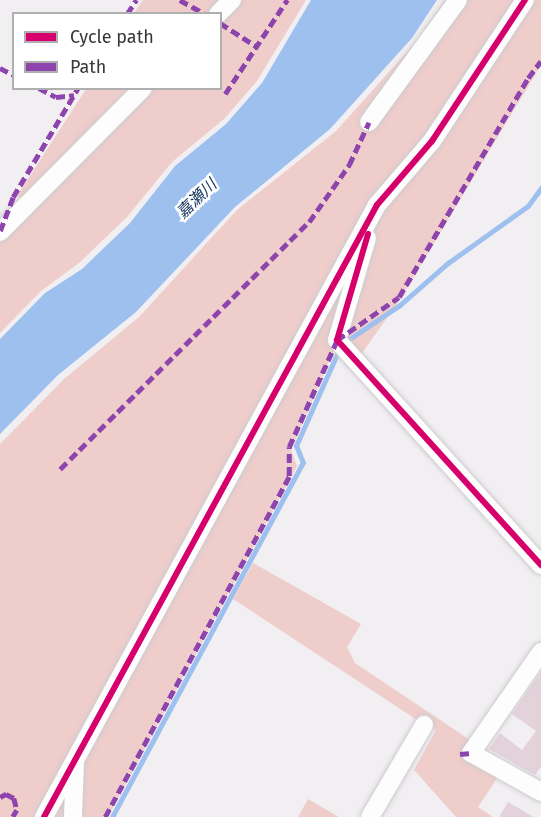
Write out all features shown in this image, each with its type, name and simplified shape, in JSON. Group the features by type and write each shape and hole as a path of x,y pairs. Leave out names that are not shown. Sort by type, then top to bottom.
{"street":[{"path":"220,12 232,0"},
{"path":"369,122 458,0"},
{"path":"44,817 377,205 432,141 525,0"},
{"path":"0,232 141,90"},
{"path":"377,205 337,340 541,565"},
{"path":"540,789 471,753 541,652"},
{"path":"370,817 424,725"},
{"path":"73,817 76,758"}],"shaded area":[{"path":"143,0 306,0 257,81 224,119 172,162 127,217 79,263 41,291 0,333 0,239 151,90 222,90 222,12 135,12"},
{"path":"445,0 541,0 541,65 401,298 360,356 335,348 291,450 297,466 108,817 0,817 0,444 64,379 139,317 237,210 336,131 415,43"},
{"path":"85,90 137,90 26,201 17,196"},
{"path":"253,563 361,624 347,647 355,663 470,740 461,756 498,777 478,807 493,817 456,817 414,770 436,730 414,718 233,599"},
{"path":"308,799 339,817 298,817"}],"water":[{"name":"嘉瀬川","path":"311,0 437,0 412,38 330,129 235,207 136,312 58,375 0,434 0,339 45,293 82,269 130,223 175,166 226,124 262,83"}],"building":[{"path":"541,672 541,767 535,775 489,749 500,733 522,750 536,731 512,714"},
{"path":"508,802 534,817 499,817"}],"waterway":[{"path":"345,342 400,305 448,263 528,206 541,188"},
{"path":"112,817 303,463 296,446 339,350"}],"marked path":[{"path":"128,12 136,0"},
{"path":"180,0 201,12"},
{"path":"225,94 287,0"},
{"path":"222,24 256,46"},
{"path":"105,817 289,476 289,447 337,340 399,297 528,78 541,61"},
{"path":"0,68 12,74"},
{"path":"43,90 56,97 74,95"},
{"path":"0,231 13,197 77,90"},
{"path":"60,469 309,222 349,165 369,122"},
{"path":"460,754 471,753"},
{"path":"0,797 6,794 14,798 17,810 13,817"}],"cycle path":[{"path":"44,817 377,205 432,141 525,0"},
{"path":"368,234 337,340 541,565"}]}
